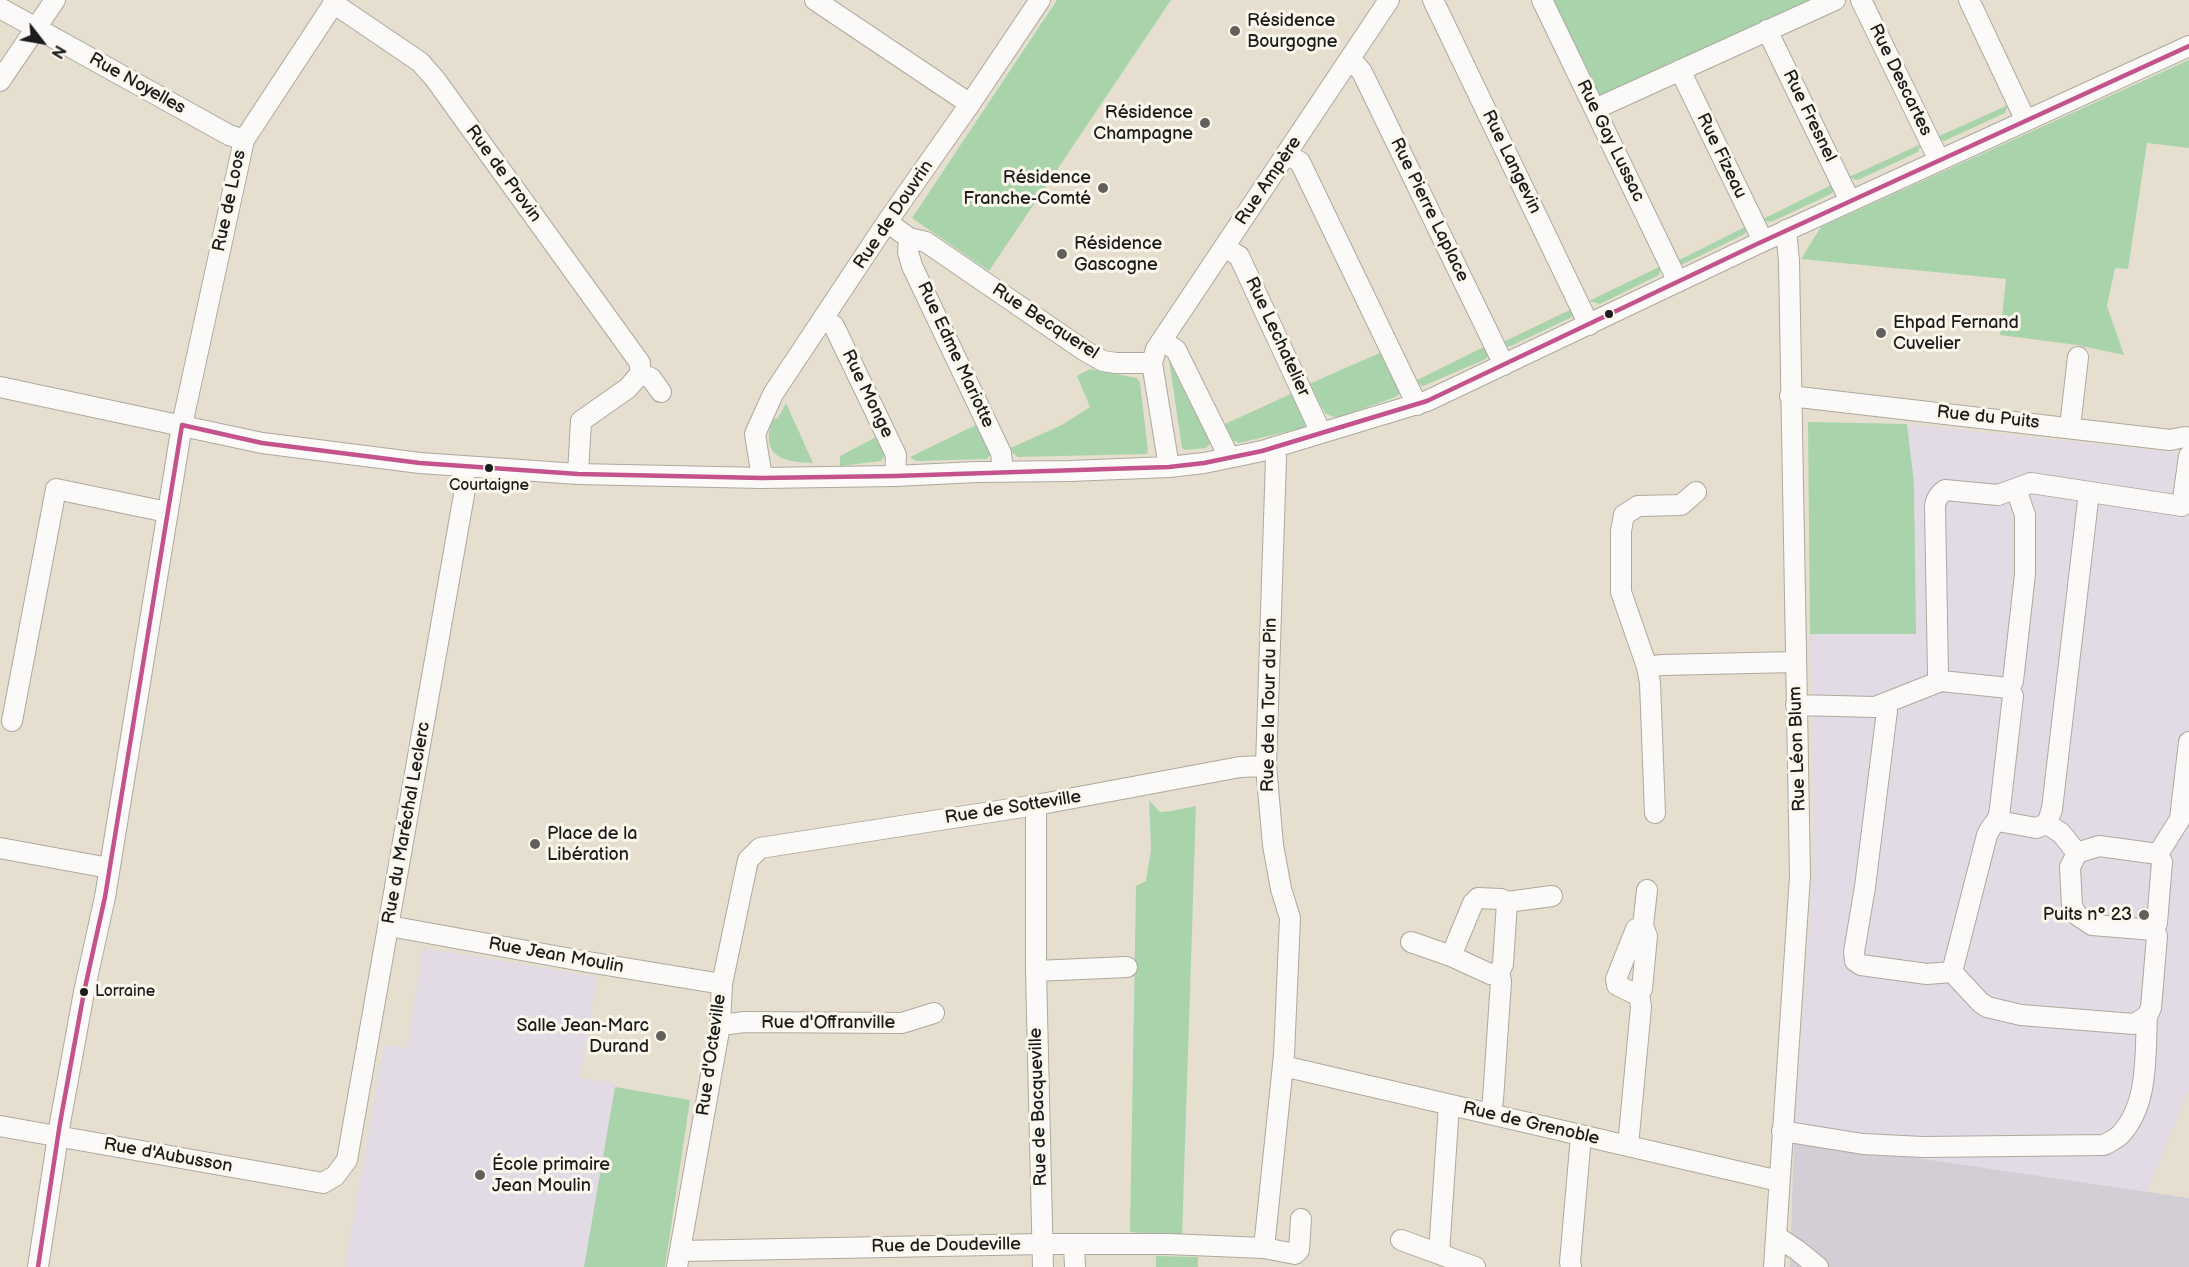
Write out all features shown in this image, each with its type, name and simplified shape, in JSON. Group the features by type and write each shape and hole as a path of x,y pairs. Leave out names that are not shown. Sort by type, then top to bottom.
{"street":[{"path":"0,81 55,0"},
{"path":"815,0 970,105"},
{"name":"Rue de Douvrin","path":"762,478 754,434 773,394 887,222 970,105 1040,0"},
{"name":"Rue Ampère","path":"1152,363 1162,340 1389,0"},
{"name":"Rue Langevin","path":"1433,0 1589,325"},
{"name":"Rue Gay Lussac","path":"1542,0 1678,282"},
{"path":"1595,109 1835,0"},
{"name":"Rue Descartes","path":"1861,0 1939,160"},
{"path":"1969,0 2025,119"},
{"name":"Rue de Loos","path":"38,1267 84,993 105,897 182,425 244,140 335,2"},
{"name":"Rue de Provin","path":"335,2 420,62 435,79 640,363 640,374 651,378 661,392"},
{"name":"Rue Noyelles","path":"0,8 229,135 244,140"},
{"name":"Rue Fresnel","path":"1767,30 1850,201"},
{"path":"0,387 262,443 463,466 578,474 762,478 1169,467 1274,447 1417,405 1786,230 2189,46"},
{"name":"Rue Pierre Laplace","path":"1350,58 1362,72 1504,365"},
{"name":"Rue Fizeau","path":"1680,70 1763,241"},
{"path":"1286,154 1300,162 1417,405"},
{"name":"Rue Becquerel","path":"887,222 909,238 926,242 1084,351 1103,361 1152,363"},
{"name":"Rue Léon Blum","path":"1774,1267 1800,876 1789,261 1786,230"},
{"name":"Rue Edme Mariotte","path":"909,238 908,252 912,266 1001,453 1003,472"},
{"name":"Rue Lechatelier","path":"1224,247 1239,256 1322,433"},
{"name":"Rue Monge","path":"824,319 834,326 896,454 896,476"},
{"path":"1162,340 1176,350 1229,457"},
{"path":"2070,427 2078,357"},
{"path":"1152,363 1169,467"},
{"path":"578,474 581,421 628,387 640,374"},
{"name":"Rue du Puits","path":"1790,396 2070,427 2170,440 2188,445"},
{"path":"1941,681 1938,674 1935,501 1940,494 1946,490 1998,495 2031,483 2186,506 2188,445"},
{"name":"Rue de la Tour du Pin","path":"1264,1248 1283,1066 1290,918 1281,889 1273,845 1266,766 1276,458 1274,447"},
{"name":"Rue du Maréchal Leclerc","path":"335,1176 347,1160 350,1144 465,489 463,466"},
{"path":"12,721 56,489 167,512"},
{"path":"2008,687 2013,681 2025,574 2025,515 2016,489"},
{"path":"1655,813 1650,683 1621,592 1621,531 1624,515 1638,506 1681,505 1695,492"},
{"path":"2047,824 2052,809 2089,492"},
{"path":"1647,668 1662,665 1795,662"},
{"path":"1796,705 1875,707 1941,681 2008,687"},
{"path":"1952,972 1987,834 1998,821 2013,696 2008,687"},
{"path":"1886,704 1865,887 1854,952 1856,961 1862,965 1927,974 1952,972"},
{"path":"2158,854 2180,819 2189,742"},
{"name":"Rue de Sotteville","path":"760,848 1036,805 1240,767 1266,766"},
{"name":"Rue de Bacqueville","path":"1036,805 1036,971 1043,1267"},
{"path":"1998,821 2036,828 2047,824"},
{"path":"2047,824 2061,833 2077,852"},
{"path":"2154,930 2092,925 2077,915 2072,906 2070,867 2077,852 2098,846 2158,854"},
{"path":"0,848 109,868"},
{"name":"Rue d'Octeville","path":"679,1259 720,1025 722,984 748,860 760,848"},
{"path":"1782,1131 1863,1144 1923,1147 2104,1144 2120,1136 2133,1116 2143,1088 2147,1016 2151,1008 2157,936 2154,930 2157,923 2162,862 2158,854"},
{"path":"1628,1146 1641,1007 1639,993 1642,988 1647,936 1643,926 1647,890"},
{"path":"1451,956 1473,903 1478,898 1501,899 1507,902 1552,896"},
{"path":"1490,1113 1493,1100 1501,981 1499,973 1503,964 1507,902"},
{"name":"Rue Jean Moulin","path":"389,926 722,984"},
{"path":"1639,993 1633,993 1617,985 1616,979 1636,929 1643,926"},
{"path":"1411,942 1451,956 1490,974 1499,973"},
{"path":"1036,971 1127,967"},
{"path":"1952,972 1980,1002 1988,1007 2021,1015 2134,1024 2147,1016"},
{"name":"Rue d'Offranville","path":"720,1025 745,1022 902,1023 934,1013"},
{"name":"Rue de Grenoble","path":"1283,1066 1779,1181"},
{"path":"1439,1253 1449,1105"},
{"name":"Rue d'Aubusson","path":"0,1126 323,1183 335,1176"},
{"path":"1571,1267 1581,1136"},
{"path":"1264,1248 1295,1254 1299,1250 1300,1219"},
{"path":"1776,1236 1818,1267"},
{"path":"1401,1240 1475,1267"},
{"name":"Rue de Doudeville","path":"679,1259 1043,1244 1264,1248"},
{"path":"1074,1244 1075,1267"}],"shaded area":[{"path":"1907,424 2189,454 2189,1090 2147,1192 1794,1140 1814,860 1810,634 1916,633 1914,483"},
{"name":"École primaire Jean Moulin","path":"423,948 597,977 580,1078 616,1083 584,1267 345,1267 384,1045 407,1048"},
{"path":"1794,1140 2189,1198 2189,1267 1790,1267"}],"green space":[{"path":"1057,0 1171,0 989,271 912,218"},
{"path":"1547,0 1815,0 1609,99 1597,97"},
{"path":"2189,60 2189,148 2147,143 2128,269 2115,268 2107,306 2124,355 2077,345 2000,335 2006,279 1801,259 1821,227"},
{"path":"2008,105 2005,113 1944,141 1935,138"},
{"path":"1921,144 1918,152 1860,179 1849,177"},
{"path":"1833,184 1834,190 1831,194 1771,222 1761,220"},
{"path":"1747,226 1745,234 1683,264 1675,262"},
{"path":"1661,266 1659,275 1600,304 1589,301"},
{"path":"1574,308 1572,317 1511,346 1507,347 1501,343"},
{"path":"1486,346 1489,355 1486,359 1423,386 1413,382"},
{"path":"1382,352 1400,388 1400,393 1396,397 1336,418 1325,413 1309,384"},
{"path":"1171,357 1211,438 1211,443 1206,448 1186,450 1182,448 1169,360"},
{"path":"1090,369 1137,378 1140,383 1147,454 1018,457 1008,449 1062,425 1090,407 1077,376"},
{"path":"1297,391 1306,424 1303,428 1239,443 1232,440 1223,425"},
{"path":"786,403 813,463 784,459 772,450 769,432 772,420 778,418"},
{"path":"1808,422 1907,424 1914,483 1916,634 1810,634"},
{"path":"980,423 991,452 987,459 916,461 910,457"},
{"path":"880,435 885,452 881,461 840,466 840,456"},
{"path":"1149,800 1160,812 1196,806 1182,1237 1130,1232 1136,886 1146,881 1151,850"},
{"path":"615,1087 690,1100 665,1267 584,1267"},
{"path":"1156,1256 1198,1257 1198,1267 1156,1267"}],"transit line":[{"path":"182,425 262,443 420,463 578,474 762,478 895,476 1169,467 1204,463 1262,451 1427,401 1757,244 2189,46"},
{"path":"38,1267 60,1123 84,992 105,897 182,425"}],"place":[{"name":"Résidence Bourgogne","path":"1235,31"},
{"name":"Résidence Champagne","path":"1205,123"},
{"name":"Résidence Franche-Comté","path":"1103,188"},
{"name":"Résidence Gascogne","path":"1062,254"},
{"name":"Ehpad Fernand Cuvelier","path":"1881,333"},
{"name":"Courtaigne","path":"489,468"},
{"name":"Place de la Libération","path":"535,844"},
{"name":"Puits n° 23","path":"2144,915"},
{"name":"Lorraine","path":"84,992"},
{"name":"Salle Jean-Marc Durand","path":"661,1036"},
{"name":"École primaire Jean Moulin","path":"480,1175"}]}
